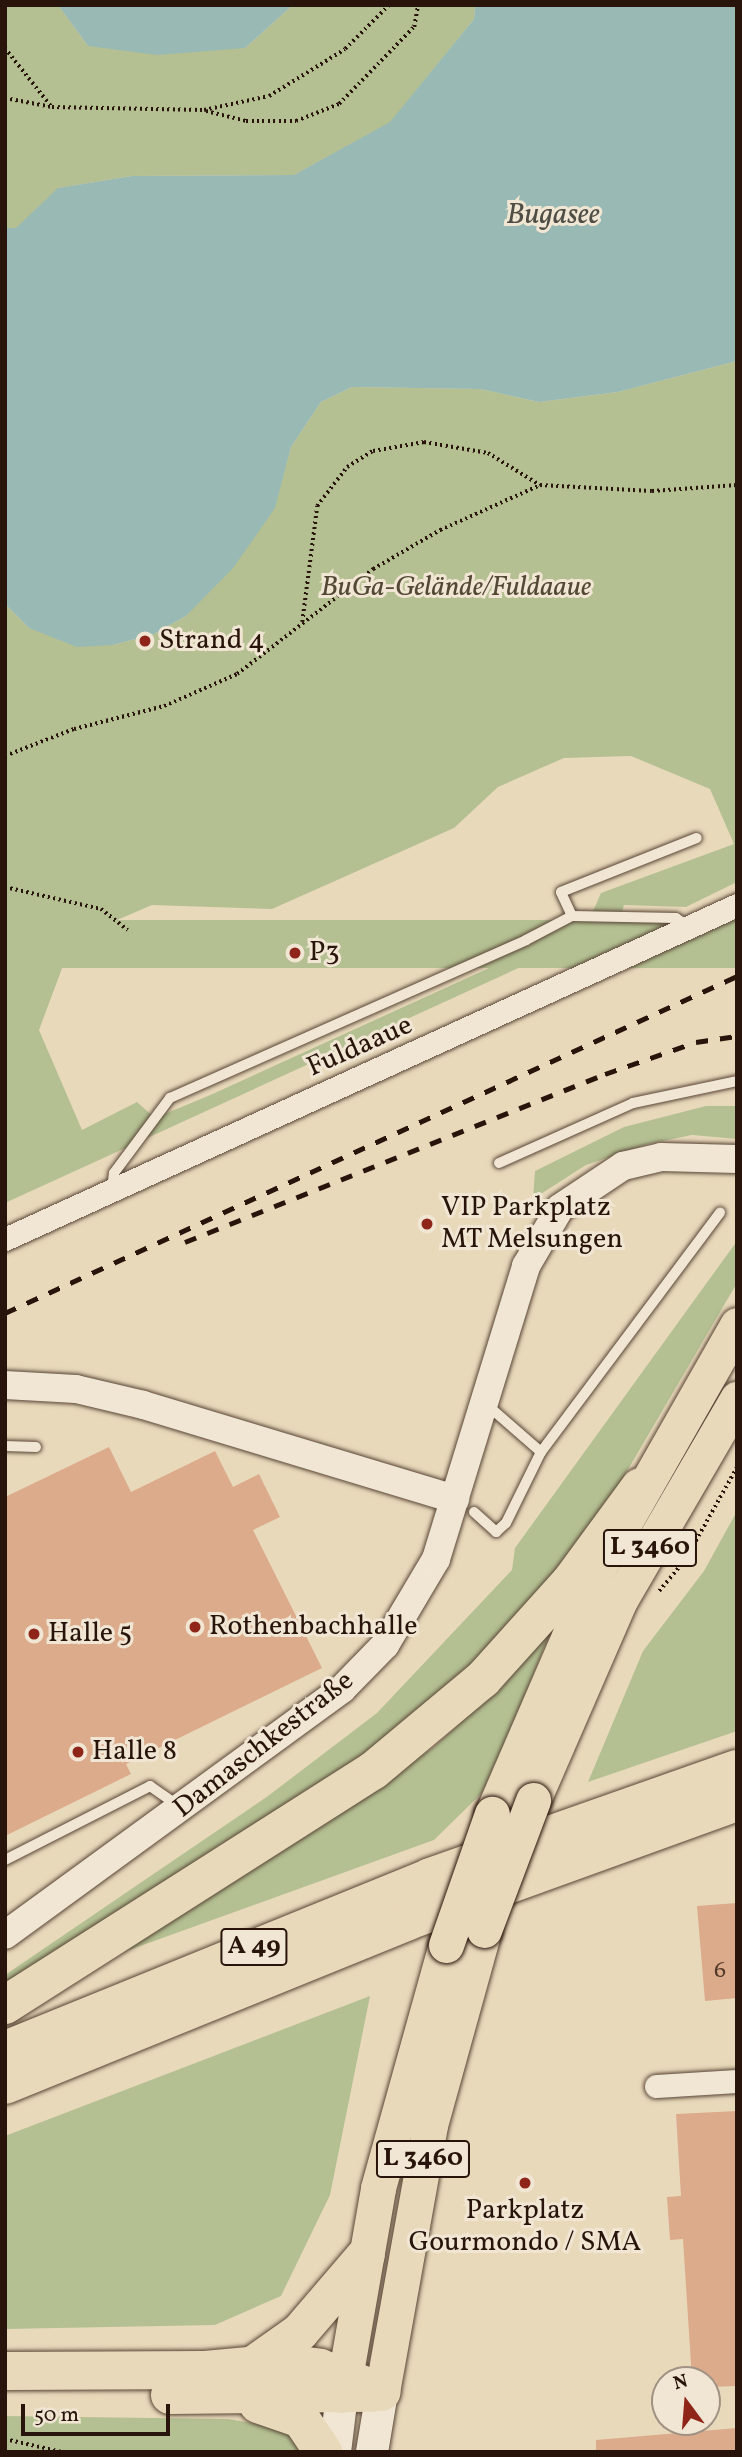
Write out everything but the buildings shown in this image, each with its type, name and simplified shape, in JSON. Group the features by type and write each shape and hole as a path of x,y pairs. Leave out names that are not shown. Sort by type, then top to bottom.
{"highway":[{"path":"5,2005 374,1770 483,1679 572,1580 640,1487"},
{"name":"A 49","path":"5,2050 430,1877 737,1769"},
{"name":"A 49","path":"5,2085 408,1921 737,1802"},
{"path":"5,2092 57,2064"},
{"path":"255,2364 300,2332 366,2255"},
{"path":"5,2371 193,2371 255,2364 302,2365 343,2386"},
{"path":"5,2392 232,2395 343,2386 382,2392"},
{"path":"232,2395 302,2419 323,2452"}],"main road":[{"name":"L 3460","path":"335,2452 343,2386 378,2188 446,1945 492,1814 640,1487 737,1325"},
{"name":"L 3460","path":"372,2452 430,2125 484,1930 533,1800 620,1600 737,1399"}],"street":[{"name":"Fuldaaue","path":"5,1239 691,929 737,905"},
{"name":"Damaschkestraße","path":"5,1935 183,1809 342,1689 385,1645 464,1506 484,1402 526,1266 560,1208 623,1166 661,1157 737,1159"},
{"name":"Damaschkestraße","path":"661,1157 737,1179"},
{"path":"5,1385 76,1389 143,1405 464,1506"},
{"path":"656,2086 737,2081"}],"lane":[{"path":"572,916 561,892 697,838"},
{"path":"112,1191 114,1173 170,1098 572,916 676,918 691,929"},
{"path":"499,1163 633,1103 737,1082"},
{"path":"464,1506 496,1532 541,1452 720,1213"},
{"path":"484,1402 541,1452"},
{"path":"5,1446 36,1447"},
{"path":"5,1860 150,1786 183,1809"}],"path":[{"path":"5,98 52,107 204,110 269,96 345,49 389,5"},
{"path":"204,110 246,121 296,121 339,104 414,27 418,5"},
{"path":"5,48 52,107"},
{"path":"302,622 317,506 347,467 373,451 424,442 488,453 540,485"},
{"path":"5,756 74,729 164,706 237,674 302,622 439,530 540,485 652,491 737,485"},
{"path":"5,887 101,909 128,930"},
{"path":"651,1600 685,1560 737,1467"},
{"path":"5,2438 62,2452"}],"green space":[{"path":"5,5 58,5 88,46 245,48 293,5 475,5 474,19 390,123 294,175 132,176 59,188 16,229 5,228"},
{"name":"BuGa-Gelände/Fuldaaue","path":"737,361 737,882 686,907 624,905 619,922 5,1203 5,604 29,628 113,645 154,634 186,616 274,508 291,447 321,402 352,387 480,389 539,402 618,392","holes":["631,756 710,789 734,844 601,893 588,923 208,1096 155,1118 137,1102 82,1130 39,1030 73,939 152,905 272,909 454,828 498,787 564,758"]},
{"path":"5,920 737,920 737,968 5,968"},
{"path":"706,1106 737,1106 737,1139 692,1135 648,1144 586,1165 533,1199 535,1171 624,1127"},
{"path":"737,1241 737,1283 609,1502 571,1560 478,1661 352,1766 5,1989 5,1975 268,1796 377,1713 512,1570 515,1548"},
{"path":"737,1511 737,1731 588,1782 643,1651 704,1571"},
{"path":"552,1628 488,1787 434,1840 118,1954 433,1748 499,1688"},
{"path":"370,1996 330,2195 281,2296 215,2325 5,2329 5,2136"},
{"path":"5,2416 228,2419 299,2431 302,2452 5,2452"}],"water":[{"path":"58,5 293,5 245,48 157,55 88,46"},
{"name":"Bugasee","path":"475,5 737,5 737,361 618,392 539,402 480,389 352,387 321,402 291,447 275,508 233,568 186,616 154,634 113,645 77,647 29,628 5,604 5,228 16,228 58,188 132,176 294,175 390,122 474,19"}],"railway":[{"path":"5,1313 737,976"},
{"path":"185,1242 605,1074 696,1042 737,1036"}],"place":[{"name":"Strand 4","path":"145,641"},
{"name":"P3","path":"295,953"},
{"name":"VIP Parkplatz MT Melsungen","path":"427,1224"},
{"name":"Rothenbachhalle","path":"195,1627"},
{"name":"Halle 5","path":"34,1634"},
{"name":"Halle 8","path":"78,1752"},
{"name":"Parkplatz Gourmondo / SMA","path":"525,2183"}]}
